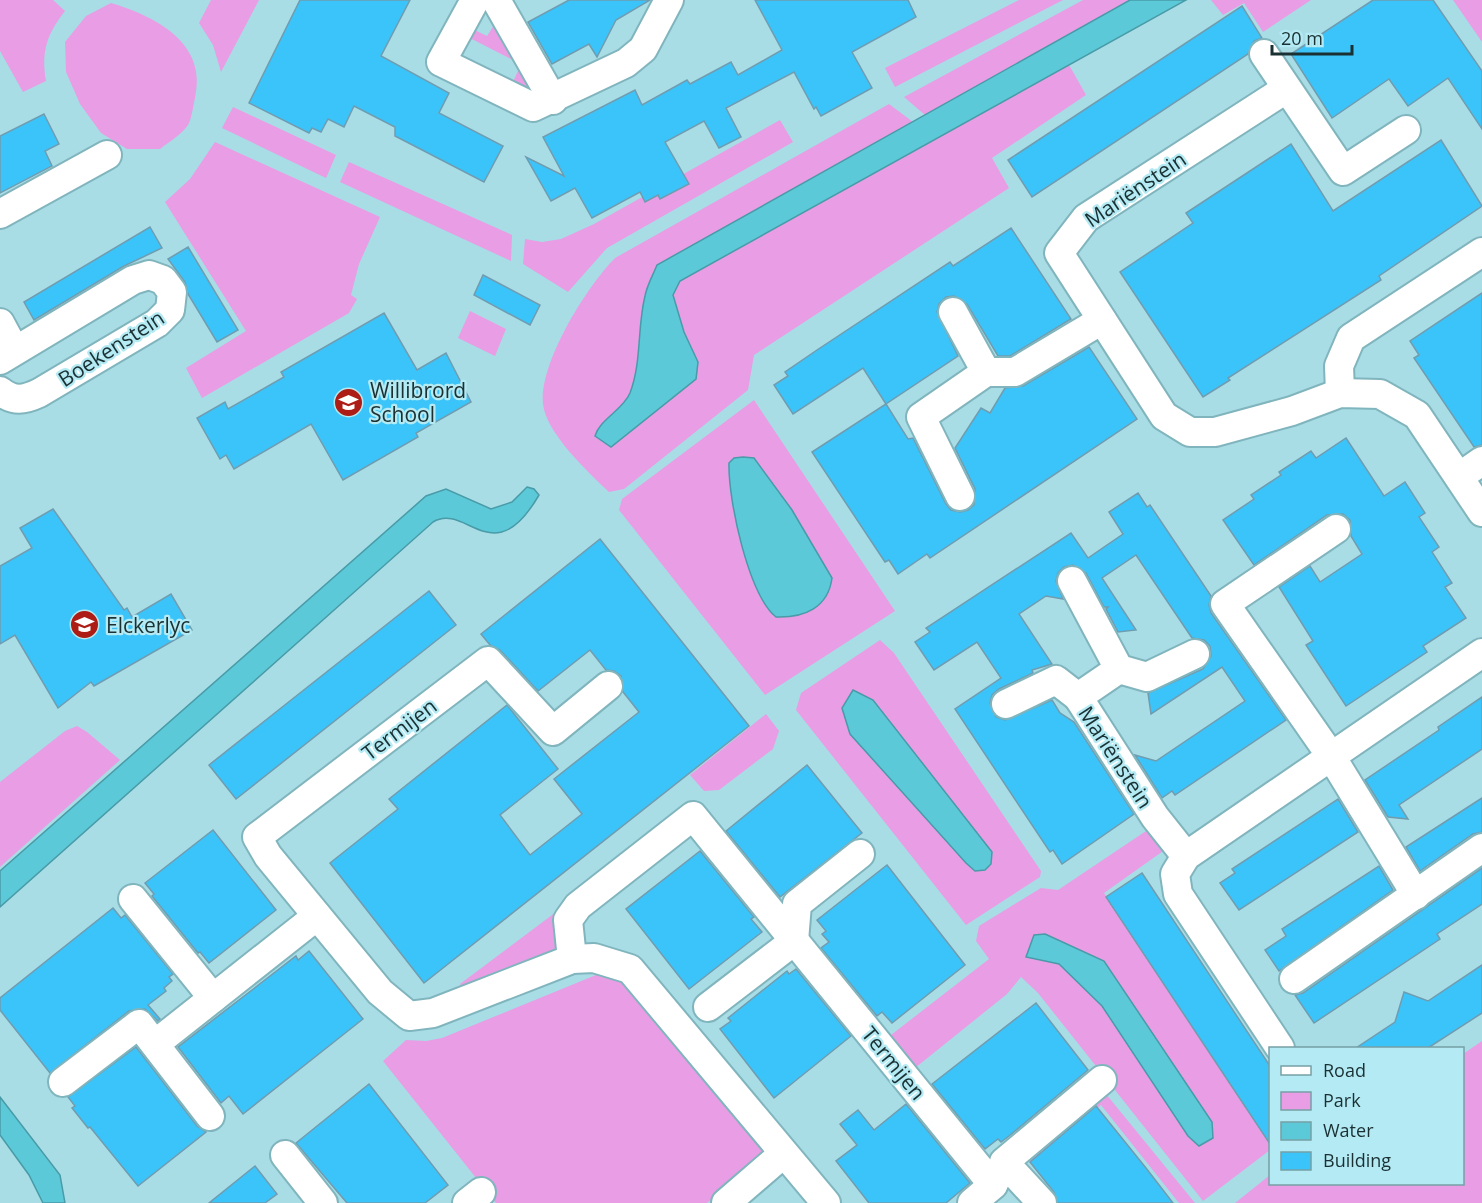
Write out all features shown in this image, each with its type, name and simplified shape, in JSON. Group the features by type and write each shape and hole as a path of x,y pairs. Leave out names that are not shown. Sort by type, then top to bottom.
{"street":[{"path":"474,0 441,62 533,107 553,100 626,63 643,50 669,0"},
{"path":"496,0 553,100"},
{"path":"1264,54 1343,171 1406,130"},
{"name":"Mariënstein","path":"1286,89 1086,218 1059,253 1164,416 1190,432 1215,432 1292,411 1340,393 1380,394 1417,415 1471,469 1482,512"},
{"path":"0,214 107,155"},
{"path":"1340,393 1339,366 1351,338 1482,252"},
{"name":"Boekenstein","path":"0,323 7,354 133,280 149,275 163,280 171,292 170,310 157,323 39,393 24,399 17,399 9,398 0,391"},
{"path":"953,312 986,372"},
{"path":"960,496 935,441 921,417 986,372 1016,372 1102,320"},
{"path":"1336,529 1225,604 1331,756 1416,895"},
{"path":"1072,581 1119,669 1147,677 1195,654"},
{"path":"1280,1047 1178,894 1175,874 1186,856 1482,653"},
{"name":"Termijen","path":"608,686 553,731 488,661 257,837 268,856 380,992 409,1016 433,1013 572,959 594,958 630,969 826,1203"},
{"name":"Mariënstein","path":"1119,669 1078,697 1155,817 1186,856"},
{"path":"1006,704 1056,680 1078,697"},
{"name":"Termijen","path":"572,959 568,920 578,906 693,816 990,1183 1042,1203"},
{"path":"1294,980 1482,848"},
{"path":"708,1007 794,941 797,904 860,854"},
{"path":"133,899 213,998"},
{"path":"155,1044 317,916"},
{"path":"63,1082 139,1024 210,1116"},
{"path":"990,1183 1102,1080"},
{"path":"726,1203 783,1154"},
{"path":"285,1155 323,1203"}],"green space":[{"path":"0,0 53,0 65,11 47,43 44,61 46,81 23,92 0,51"},
{"path":"211,0 259,0 221,72 213,45 199,23"},
{"path":"1019,0 1063,0 895,87 885,68"},
{"path":"1083,0 1130,0 925,115 904,97"},
{"path":"1211,0 1311,0 1263,32 1244,3 1223,15"},
{"path":"1453,0 1482,0 1482,42"},
{"path":"111,3 144,15 160,24 174,34 193,61 197,78 188,125 160,149 127,149 101,133 80,104 66,72 65,42 86,16"},
{"path":"496,22 537,89 531,91 513,82 521,64 462,34 466,26 487,36"},
{"path":"1068,63 1086,95 992,158 1009,188 754,355 748,390 624,489 609,492 569,451 546,415 543,404 544,387 549,368 567,326 591,287 615,258 889,104 913,122 657,265 645,296 638,357 630,393 602,424 596,436 698,362 684,332 673,295 680,281"},
{"path":"233,107 336,155 326,178 222,128"},
{"path":"780,120 793,142 607,248 568,292 523,264 525,239 542,242 561,239 594,224"},
{"path":"215,142 380,217 359,264 351,295 357,299 349,313 202,398 186,368 246,331 165,202 190,179"},
{"path":"349,162 512,235 511,261 340,182"},
{"path":"470,311 506,329 495,356 458,338"},
{"path":"754,400 895,611 765,695 619,510 622,499"},
{"path":"880,640 894,653 1041,871 1040,877 966,925 796,710 801,693"},
{"path":"766,714 779,731 773,749 719,790 704,791 690,775"},
{"path":"77,726 120,760 0,867 0,782 65,731"},
{"path":"1149,829 1166,849 1104,893 1269,1143 1269,1151 1203,1201 1038,993 1021,977 1007,994 915,1068 891,1035 989,959 976,941 979,926 1041,888 1058,890","holes":["1104,961 1212,1122 1188,1136 1102,1006 1059,964"]},
{"path":"556,912 559,936 553,952 522,970 465,992 460,984"},
{"path":"618,966 765,1155 707,1203 496,1203 383,1061 406,1040 426,1041 442,1038"},
{"path":"1482,1041 1482,1203 1235,1203 1269,1176 1269,1185 1464,1185 1464,1053"},
{"path":"1106,1094 1195,1203 1179,1203 1101,1105 1030,1163 1030,1155"}],"water":[{"path":"1130,0 1186,0 680,281 673,295 684,332 698,362 696,379 611,447 595,436 602,424 630,393 638,357 645,296 657,265"},
{"path":"734,458 754,458 792,510 832,578 826,597 820,604 805,613 776,617 766,605 749,568 736,521 729,463"},
{"path":"527,487 534,489 539,495 523,518 508,530 494,533 481,531 457,520 445,518 433,522 0,907 0,871 426,496 446,489 491,509 512,502"},
{"path":"853,690 873,700 992,852 991,864 985,870 975,871 966,863 850,734 842,708"},
{"path":"1045,934 1104,961 1212,1122 1213,1138 1199,1146 1188,1136 1102,1006 1059,964 1026,957 1034,935"},
{"path":"0,1097 60,1175 65,1203 43,1203 29,1175 0,1135"}],"building":[{"path":"300,0 410,0 381,56 449,93 439,113 503,146 484,182 395,136 395,127 354,106 344,127 328,119 321,132 312,128 309,133 249,103"},
{"path":"569,0 650,0 616,20 597,57 589,44 552,64 528,22"},
{"path":"755,0 908,0 916,17 852,52 872,88 821,116 816,107 814,109 794,72 726,108 741,137 719,148 704,121 665,142 689,184 660,199 658,195 645,202 640,192 592,218 575,188 551,201 526,157 564,176 543,137 635,90 642,105 687,80 690,84 731,62 738,75 782,50"},
{"path":"1373,0 1433,0 1482,71 1482,129 1448,78 1408,106 1389,79 1332,118 1291,54"},
{"path":"1242,6 1262,38 1254,41 1248,54 1032,197 1008,160"},
{"path":"44,114 59,144 45,151 52,166 0,193 0,136"},
{"path":"1441,140 1482,206 1379,276 1381,280 1228,378 1230,380 1203,397 1120,272 1193,223 1186,213 1291,144 1333,211"},
{"path":"150,227 162,248 124,266 34,320 24,302"},
{"path":"1011,228 1071,319 1010,356 998,356 967,304 954,296 946,297 939,304 937,312 958,356 886,404 863,368 793,414 774,385 788,376 785,372 817,350 950,262 953,266"},
{"path":"188,247 238,330 217,342 188,294 185,282 168,259"},
{"path":"483,275 540,305 530,325 474,295"},
{"path":"1482,293 1482,445 1474,447 1414,358 1419,355 1410,341"},
{"path":"384,313 417,370 446,353 471,402 416,433 418,437 343,480 311,424 234,469 226,455 220,459 197,418 225,402 228,409 284,377 281,372"},
{"path":"1089,347 1137,419 930,558 927,554 898,574 889,560 885,562 812,452 886,404 908,439 913,438 946,504 951,510 960,512 974,505 975,489 955,448 981,408 990,413 1005,388 1023,386"},
{"path":"1346,438 1384,496 1405,482 1425,513 1419,517 1439,547 1432,552 1452,583 1445,587 1466,618 1423,646 1427,652 1346,706 1306,645 1313,641 1279,587 1310,566 1320,582 1362,554 1351,536 1350,520 1343,514 1327,515 1254,565 1223,520 1254,499 1251,495 1281,475 1279,472 1311,451 1316,458"},
{"path":"1138,493 1147,507 1150,505 1211,596 1209,605 1211,613 1286,720 1175,795 1172,791 1162,798 1135,755 1156,761 1245,701 1222,667 1151,714 1148,693 1203,669 1211,656 1210,646 1204,640 1192,638 1136,555 1102,578 1136,630 1118,632 1106,609 1108,607 1104,607 1086,573 1073,565 1064,567 1058,573 1056,581 1063,599 1046,596 1019,614 1052,664 1032,670 1033,673 999,689 992,695 990,703 996,717 1005,720 1052,700 1060,713 1074,722 1134,814 1062,864 1053,850 1050,852 955,709 1001,678 977,642 934,670 915,642 930,632 926,628 1071,533 1088,558 1123,534 1109,512"},
{"path":"53,509 124,610 127,608 132,617 171,594 192,630 94,686 91,682 58,708 15,635 0,644 0,566 32,548 20,528"},
{"path":"600,539 749,726 424,983 330,863 398,809 389,799 507,705 558,769 500,815 530,855 582,814 554,779 639,712 623,692 621,676 614,671 606,670 590,650 538,691 500,650 490,645 481,634"},
{"path":"429,591 456,625 236,799 209,765"},
{"path":"1482,697 1482,749 1399,805 1408,819 1388,817 1365,780 1439,730 1438,727"},
{"path":"807,765 862,833 780,897 726,831"},
{"path":"1482,798 1482,832 1473,834 1420,871 1406,847"},
{"path":"1338,799 1358,832 1239,910 1220,883 1235,873 1232,869"},
{"path":"213,830 276,910 209,963 200,952 198,953 152,896 154,894 145,883"},
{"path":"700,851 754,917 751,919 762,932 689,989 626,909"},
{"path":"887,865 965,965 892,1023 882,1012 877,1016 821,948 829,942 822,934 826,931 817,920"},
{"path":"1379,866 1393,890 1279,971 1265,950 1286,936 1282,929"},
{"path":"1482,868 1482,904 1437,934 1440,939 1314,1023 1295,995 1303,993"},
{"path":"1142,873 1269,1064 1269,1142 1106,897"},
{"path":"113,908 121,918 125,915 173,974 169,977 172,981 164,988 166,991 148,1005 160,1019 158,1021 145,1009 129,1011 50,1073 0,1010 0,998"},
{"path":"309,951 363,1019 243,1114 229,1096 221,1103 178,1047 296,956 298,960"},
{"path":"1482,965 1482,1013 1430,1047 1358,1047 1395,1022 1404,992 1428,1001"},
{"path":"796,969 851,1036 774,1098 720,1029 731,1021 728,1018 787,971 789,974"},
{"path":"1036,1003 1088,1070 1009,1136 1001,1142 998,1139 985,1149 932,1084"},
{"path":"136,1047 197,1126 206,1132 138,1186 72,1108 75,1106 68,1097"},
{"path":"369,1084 448,1185 425,1203 347,1203 296,1143"},
{"path":"906,1104 970,1183 946,1203 869,1203 836,1161 857,1145 840,1124 858,1110 874,1130"},
{"path":"1096,1106 1173,1203 1058,1203 1054,1192 1030,1162"},
{"path":"255,1166 277,1194 265,1203 209,1203"}],"place":[{"name":"Willibrord School","path":"349,402"},
{"name":"Elckerlyc","path":"85,625"}]}
